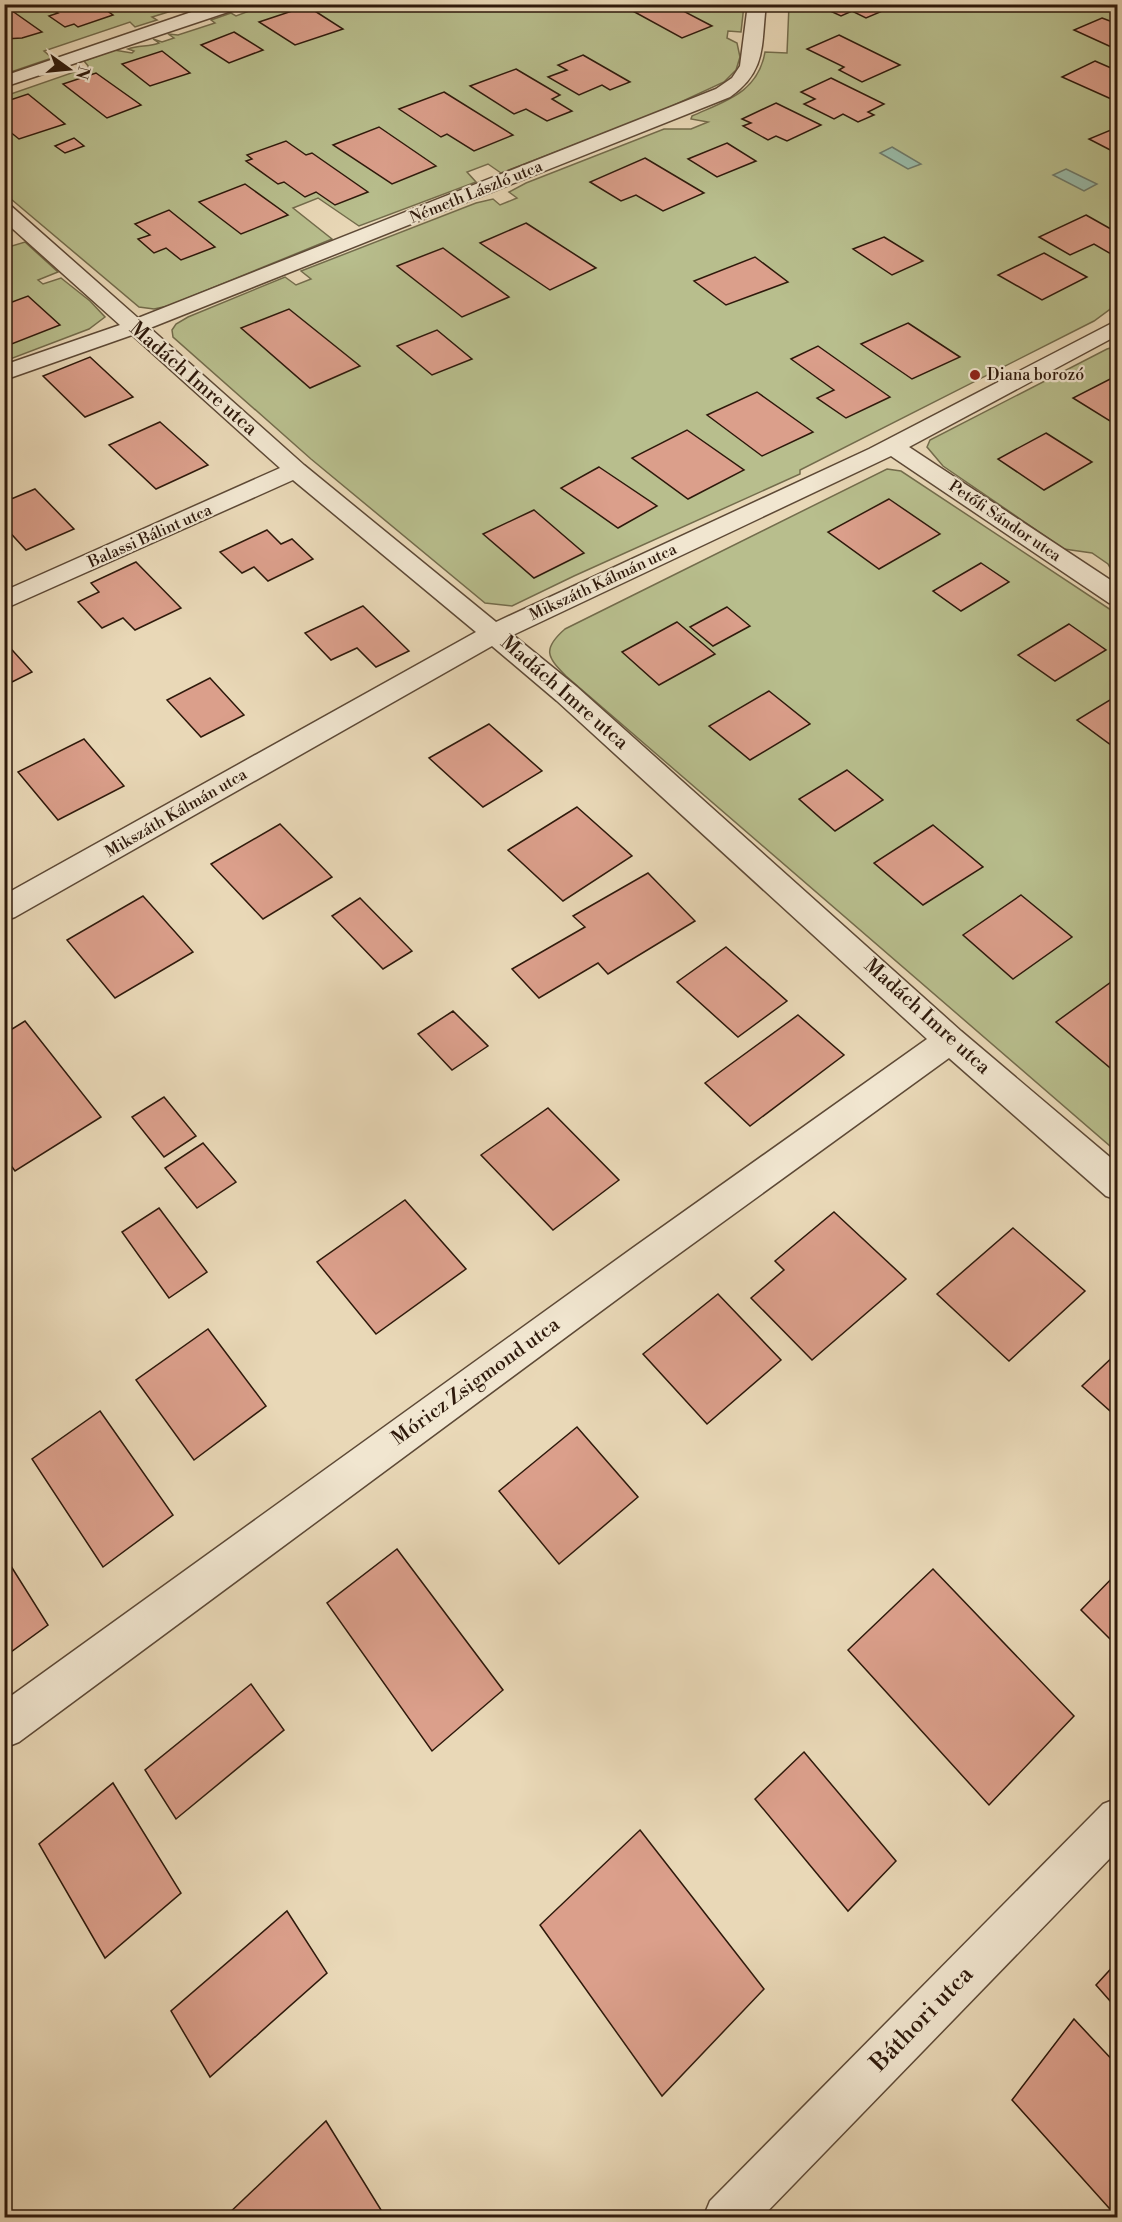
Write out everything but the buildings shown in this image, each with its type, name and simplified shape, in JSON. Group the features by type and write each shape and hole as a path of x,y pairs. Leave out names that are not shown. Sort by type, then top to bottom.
{"street":[{"path":"4,82 234,4"},
{"name":"Németh László utca","path":"4,373 134,327 723,93 739,82 749,66 757,4"},
{"name":"Madách Imre utca","path":"4,210 296,470 567,694 950,1040 1118,1185"},
{"name":"Mikszáth Kálmán utca","path":"4,909 495,633 892,446 1118,326"},
{"name":"Petőfi Sándor utca","path":"892,446 1118,597"},
{"name":"Balassi Bálint utca","path":"4,601 296,470"},
{"name":"Móricz Zsigmond utca","path":"4,1727 656,1251 950,1040"},
{"name":"Báthori utca","path":"727,2217 1118,1820"}],"shaded area":[{"path":"268,4 744,5 741,32 728,31 727,38 737,43 740,57 736,70 724,82 657,113 501,173 488,164 467,172 476,182 359,226 318,198 293,208 332,239 168,306 154,309 139,307 5,194 5,96 89,67 84,61 114,50 132,53 134,51 128,49 159,43 153,39 162,42 174,38 168,34 178,35 215,23 211,20 231,13 236,16"},
{"path":"4,5 191,5 152,17 157,20 135,27 130,22 44,51 52,58 5,74"},
{"path":"789,5 1117,5 1117,304 1094,321 800,470 800,474 512,606 485,603 311,459 173,337 172,330 176,324 188,317 285,277 296,285 311,279 301,271 476,203 493,199 500,205 517,198 509,192 526,183 664,129 691,129 708,122 691,119 692,116 728,100 748,86 761,66 765,52 787,53"},
{"path":"892,147 921,164 908,169 880,153"},
{"path":"1066,169 1097,184 1084,191 1053,175"},
{"path":"25,242 58,272 38,280 43,284 61,278 90,301 105,317 89,329 5,361 5,248"},
{"path":"1117,346 1117,579 1108,564 1092,553 1064,549 943,466 927,447 930,440 1107,349"},
{"path":"887,469 901,471 1117,614 1117,1152 566,676 551,658 550,648 565,629"}],"place":[{"name":"Diana borozó","path":"975,375"}]}
